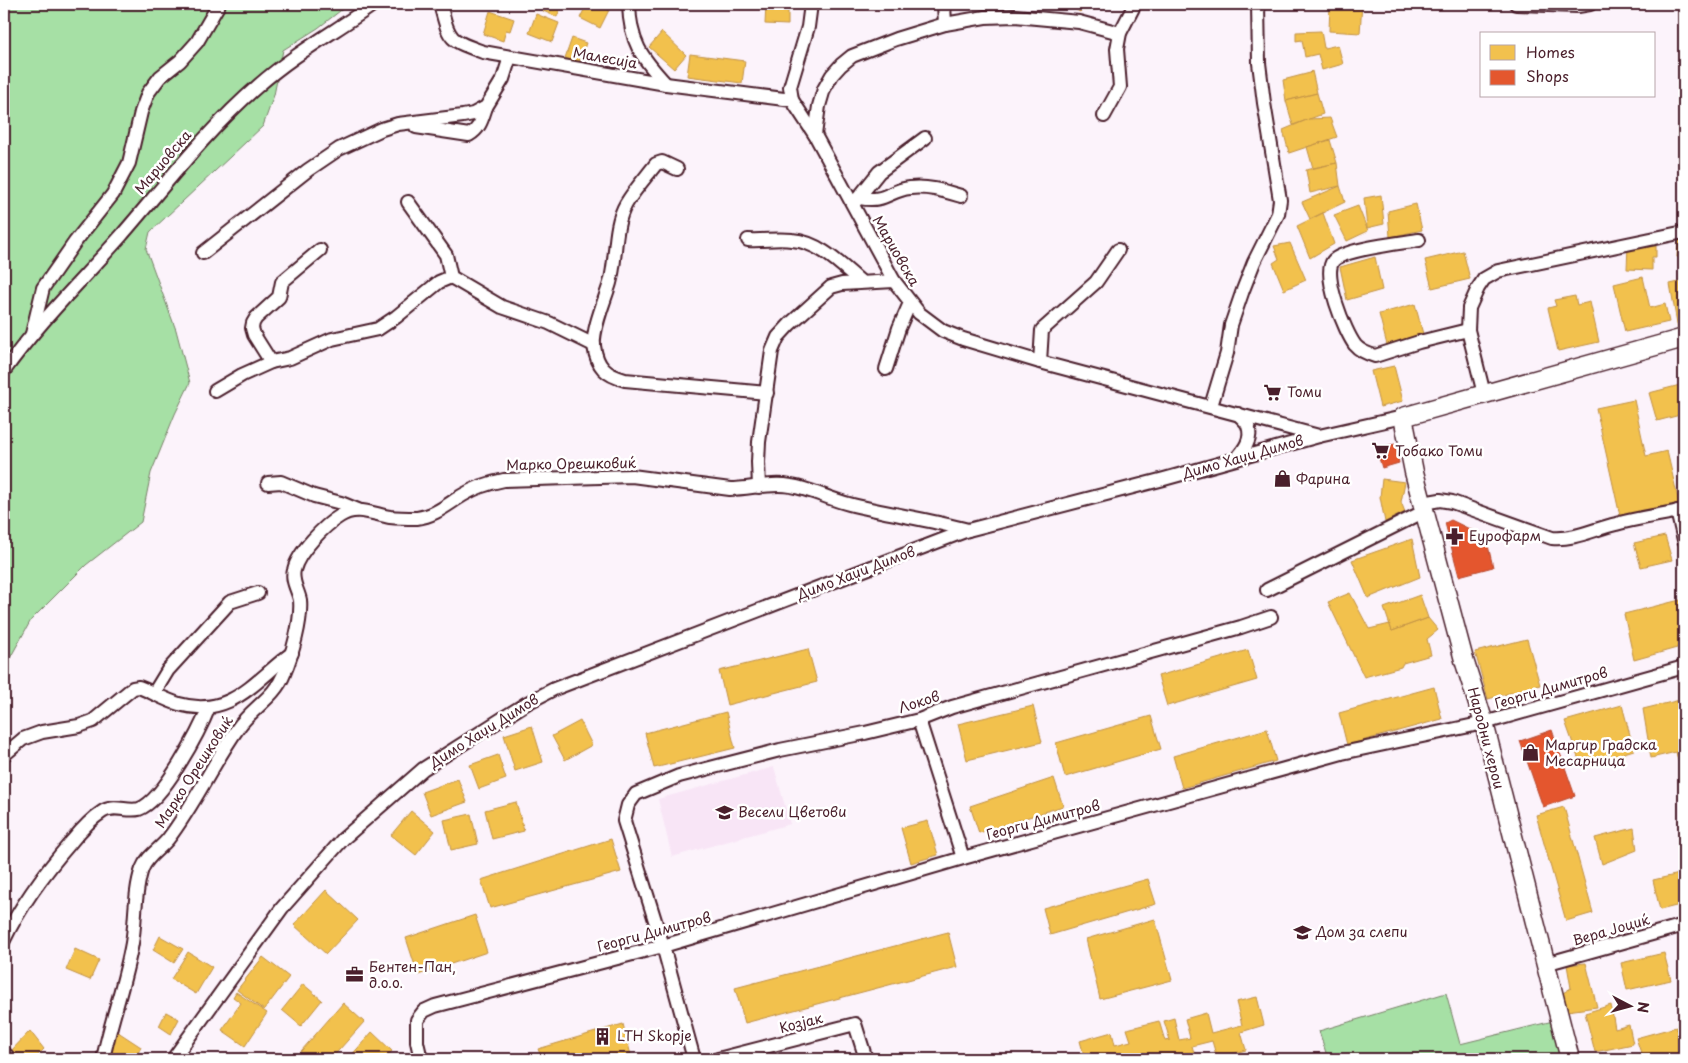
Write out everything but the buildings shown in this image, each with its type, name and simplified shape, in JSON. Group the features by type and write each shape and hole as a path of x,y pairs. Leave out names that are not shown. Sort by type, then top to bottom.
{"street":[{"path":"32,334 44,288 75,242 113,194 129,163 141,112 148,93 160,77 180,61 197,42 218,4"},
{"name":"Мариовска","path":"4,370 32,334 120,236 198,143 260,84 293,58 374,4"},
{"name":"Малесија","path":"440,4 448,33 456,43 482,52 666,84 792,100"},
{"path":"629,4 629,23 637,48 650,67 666,84"},
{"path":"792,100 790,87 808,28 811,4"},
{"path":"944,4 945,24"},
{"path":"1104,116 1120,87 1117,49 1120,33 1135,4"},
{"path":"1211,406 1227,353 1231,325 1254,262 1278,214 1280,200 1261,83 1257,30 1258,4"},
{"path":"1516,4 1578,6 1590,4"},
{"path":"814,135 818,106 824,89 832,75 852,56 896,39 945,24 985,17 1015,16 1079,22 1120,33"},
{"path":"398,124 469,135 476,131 486,107 503,80 510,57"},
{"name":"Мариовска","path":"792,100 856,201 894,280 910,303 931,323 963,339 1040,362 1318,436"},
{"path":"203,253 308,170 339,149 382,129 398,124 468,115 486,107"},
{"path":"856,201 879,172 925,138"},
{"path":"677,170 662,162 656,164 626,204 622,214 614,251 611,280 596,330 594,346 600,363 611,376 625,380 767,393"},
{"path":"856,201 886,197 908,188 936,188 961,196"},
{"path":"408,202 446,255 451,277 502,306 549,323 594,346"},
{"path":"1484,394 1468,330 1469,308 1484,279 1494,272 1684,232"},
{"path":"748,240 792,240 814,245 861,282"},
{"path":"1419,240 1361,250 1338,257 1332,262 1330,275 1344,327 1355,345 1362,351 1375,356 1419,342 1468,330"},
{"path":"271,362 254,335 253,323 279,297 282,282 320,250"},
{"path":"1040,362 1042,330 1096,282 1118,250"},
{"path":"215,391 242,375 271,362 290,358 332,339 378,328 439,282 451,277"},
{"path":"758,487 759,442 772,351 778,337 831,287 842,284 894,280"},
{"path":"886,369 899,328 910,303"},
{"name":"Димо Хаџи Димов","path":"173,1059 282,908 343,839 423,768 526,703 554,689 968,530 1164,479 1318,436 1403,416 1684,338"},
{"path":"1236,459 1246,448 1249,438 1248,426 1238,414"},
{"name":"Народни херои","path":"1403,416 1414,472 1464,660 1484,723 1570,1059"},
{"name":"Марко Орешковиќ","path":"103,1059 132,942 134,912 142,869 151,856 167,840 239,726 268,699 283,676 296,638 300,600 294,583 294,570 305,549 340,515 358,510 389,517 416,518 427,516 444,508 464,494 485,484 504,480 632,476 730,489 790,485 847,504 938,522 968,530"},
{"path":"268,483 281,482 314,496 341,503 358,510"},
{"path":"1266,590 1440,500 1452,502 1552,538 1561,539 1581,535 1613,524 1680,511 1684,540"},
{"path":"154,693 168,670 230,602 258,593"},
{"name":"Локов","path":"663,946 624,821 628,805 636,794 679,776 780,750 919,720 952,707 1271,617"},
{"name":"Марко Орешковиќ","path":"4,755 23,739 42,732 80,726 93,721 133,688 154,693 179,704 209,707 226,702 250,690 292,653"},
{"name":"Георги Димитров","path":"421,1059 416,1036 417,1020 424,1011 435,1006 663,946 963,858 1342,753 1484,723 1684,667"},
{"path":"4,940 10,926 32,890 86,825 104,810 116,808 138,809 146,805 163,788 200,728 209,707"},
{"path":"919,720 963,858"},
{"name":"Вера Јоциќ","path":"1545,964 1684,924"},
{"path":"663,946 694,1059"},
{"name":"Козјак","path":"718,1059 855,1024 866,1059"},
{"path":"4,1053 10,1059"}],"shaded area":[{"name":"Весели Цветови","path":"774,767 790,824 672,857 658,799"}],"green space":[{"path":"4,4 349,4 318,28 283,50 274,95 263,126 150,232 146,249 176,330 190,383 151,473 141,522 86,565 31,620 4,669"},
{"path":"1446,993 1460,1044 1553,1021 1563,1059 1328,1059 1319,1031"}],"place":[{"name":"Томи","path":"1273,392"},
{"name":"Тобако Томи","path":"1381,451"},
{"name":"Фарина","path":"1282,479"},
{"name":"Еурофарм","path":"1455,536"},
{"name":"Маргир Градска Месарница","path":"1531,753"},
{"name":"Весели Цветови","path":"724,812"},
{"name":"Дом за слепи","path":"1302,932"},
{"name":"Бентен-Пан, д.о.о.","path":"355,975"},
{"name":"LTH Skopje","path":"603,1036"}]}
